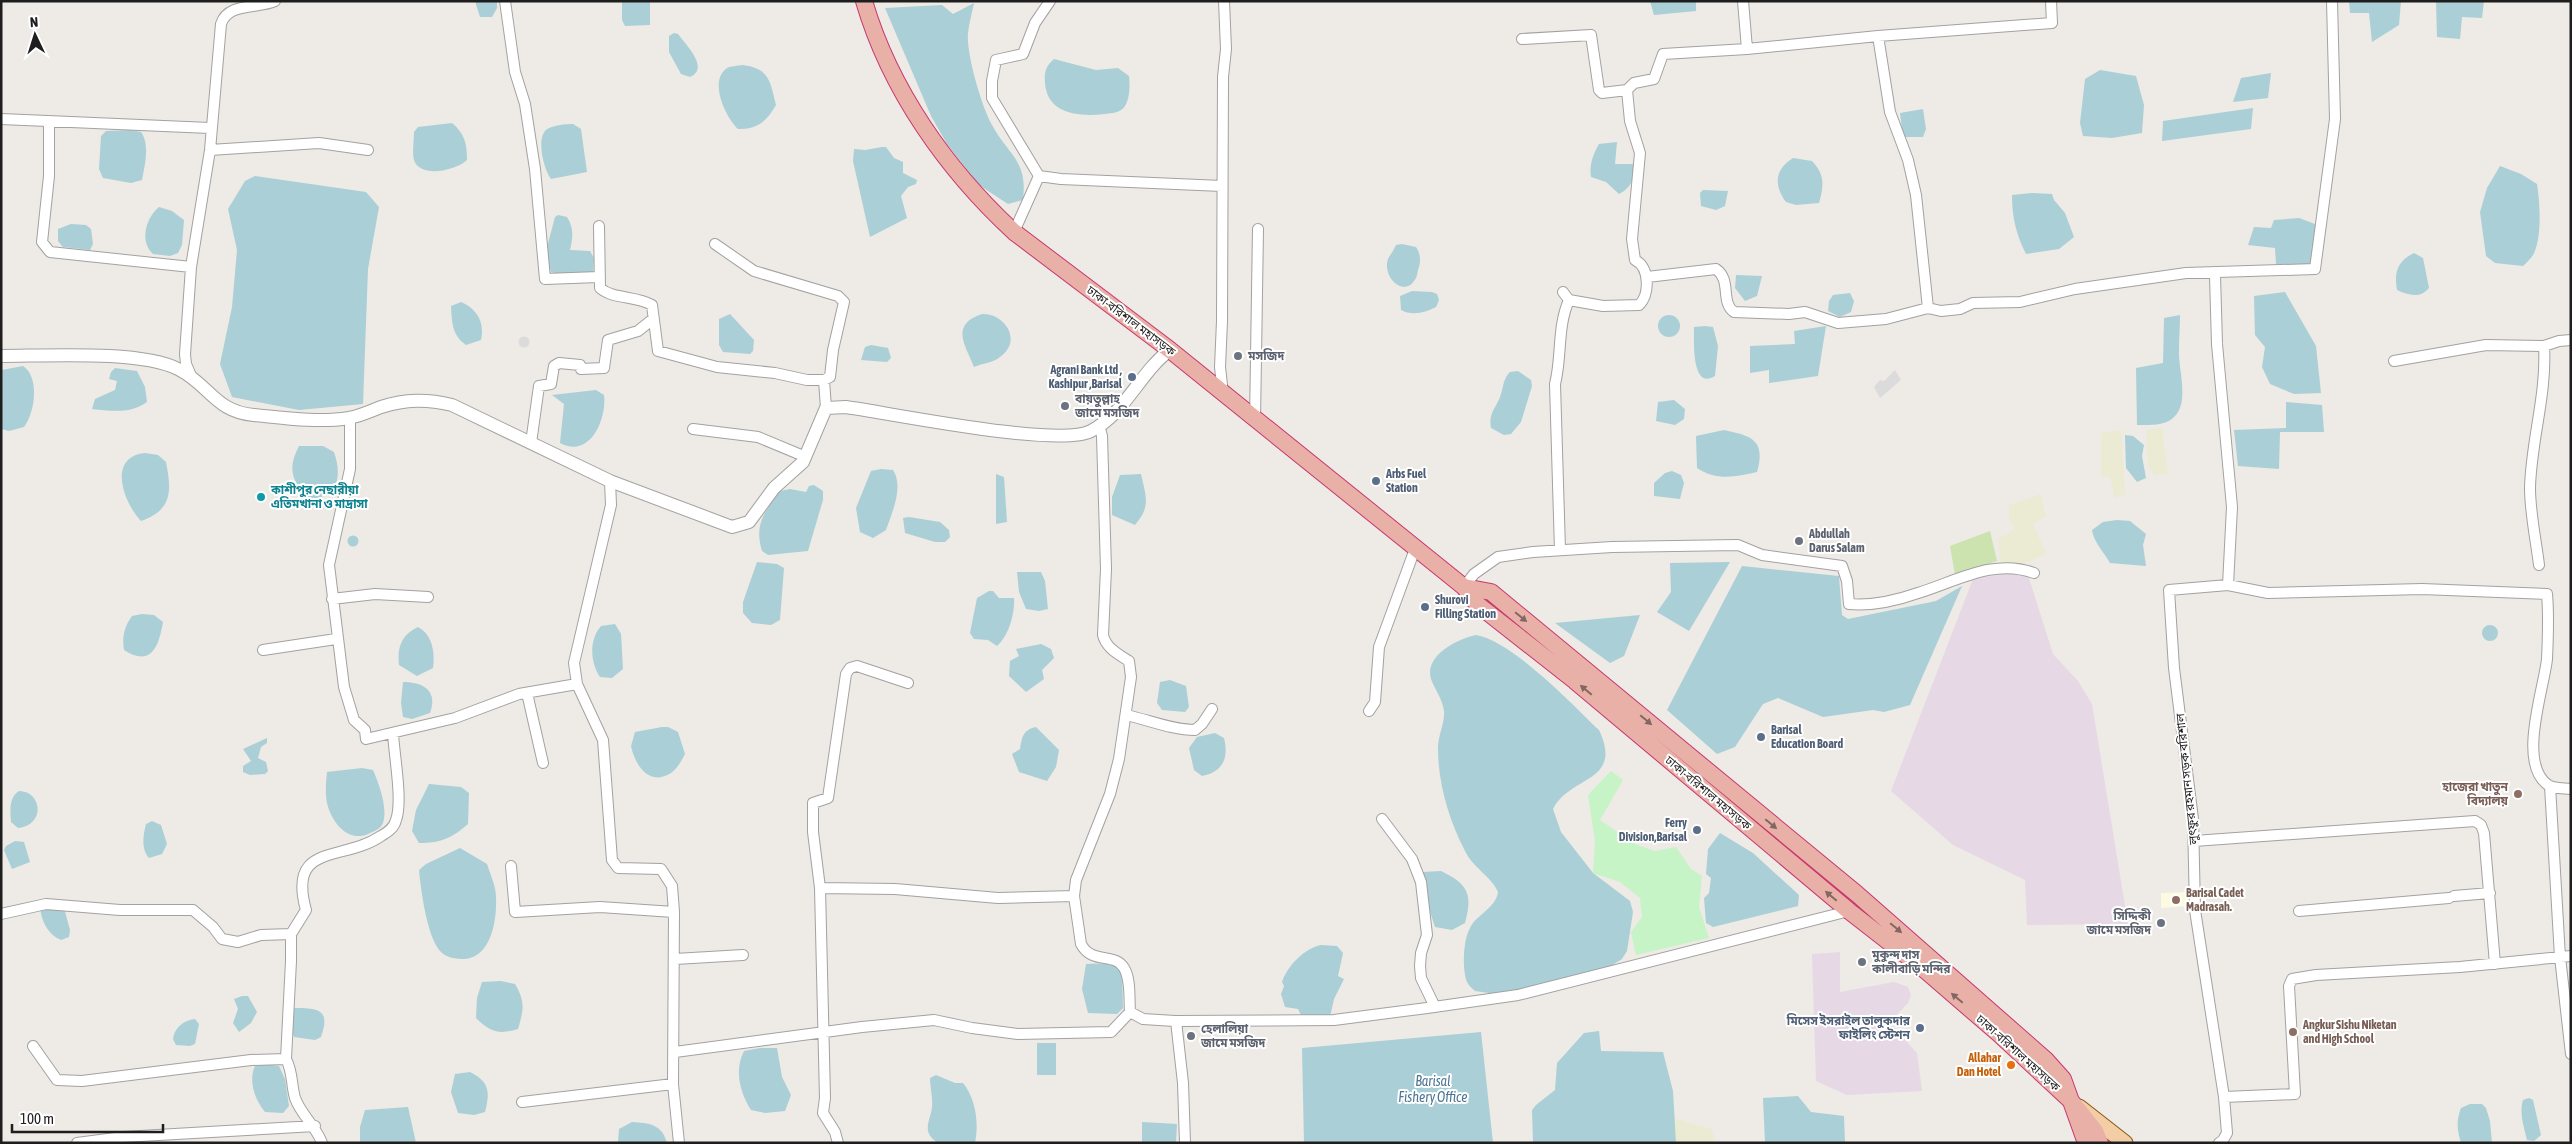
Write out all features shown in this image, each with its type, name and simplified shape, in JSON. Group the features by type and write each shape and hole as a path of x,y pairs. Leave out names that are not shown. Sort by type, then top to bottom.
{"highway":[{"name":"ঢাকা-বরিশাল মহাসড়ক","path":"864,1 884,57 915,115 952,165 995,215 1014,232 1170,350 1464,587 1477,604 1575,681 1849,911 1984,1021 2071,1101"},
{"name":"ঢাকা-বরিশাল মহাসড়ক","path":"1464,587 1491,592 1857,894 2046,1060 2063,1079 2071,1101"},
{"path":"2071,1101 2086,1143"},
{"path":"2071,1101 2095,1130 2100,1143"}],"main road":[{"path":"2071,1101 2106,1126 2125,1143"}],"street":[{"path":"192,378 186,364 185,354 192,267 210,150 210,128 223,18 235,9 266,5 275,1"},
{"path":"505,1 515,72 525,104 535,169 546,279 599,277"},
{"path":"1039,176 992,98 992,81 996,60 1023,54 1034,23 1050,1"},
{"path":"1224,1 1226,49 1223,77 1220,367 1224,394"},
{"path":"1743,1 1746,49"},
{"path":"1522,39 1591,35 1599,90 1602,93 1628,90 1634,83 1657,77 1663,54 1746,49 1878,36 2052,23 2051,1"},
{"path":"1647,278 1716,270 1724,278 1728,307 1734,312 1789,314 1805,312 1838,323 1886,319 1928,308 1941,311 1960,309 1973,303 2020,302 2075,289 2186,273 2315,269 2335,119 2332,1"},
{"path":"1878,36 1890,112 1908,160 1916,195 1928,308"},
{"path":"1560,550 1555,384 1559,369 1561,325 1566,296 1603,306 1639,305 1645,296 1647,278 1640,262 1636,260 1632,239 1640,153 1630,121 1628,90"},
{"path":"1,119 210,128"},
{"path":"49,122 49,176 42,242 50,252 192,267"},
{"path":"210,150 319,143 368,150"},
{"path":"1014,232 1039,176"},
{"path":"1039,176 1222,186"},
{"path":"599,226 600,288 608,295 637,298 652,305 658,351 717,367 824,380 830,377 832,350 844,302 838,296 754,271 715,244"},
{"path":"1256,421 1258,229"},
{"path":"2214,276 2217,344 2232,507 2228,585 2268,594 2431,589 2547,594 2549,615 2546,660 2537,706 2534,754 2541,774 2550,786 2565,957 2571,1054"},
{"path":"531,443 539,386 551,384 554,366 559,363 580,365 581,369 604,368 608,340 638,330 653,319"},
{"path":"2394,361 2486,344 2544,346 2559,341 2571,340"},
{"path":"2539,565 2530,489 2536,427 2546,371 2544,346"},
{"path":"826,408 846,406 1059,437 1081,435 1099,425 1124,401 1154,362 1170,350"},
{"path":"1,356 116,357 153,361 178,369 192,378 217,402 236,412 317,419 350,418 406,400 435,401 452,405 610,481 732,527 740,527 749,522 774,488 806,457 826,408 824,380"},
{"path":"350,418 350,469 329,564 336,639 344,687 354,720 365,730 366,739 455,718 527,693 577,684"},
{"path":"1099,425 1102,436 1106,569 1103,635 1104,642 1113,651 1129,660 1131,677 1119,759 1110,794 1076,880 1074,896 1081,944 1085,951 1092,956 1121,963 1125,970 1130,1012"},
{"path":"693,429 758,437 806,457"},
{"path":"610,481 611,505 574,663 577,684 603,740 612,860 618,868 661,870 672,886 675,959 673,1084 679,1143"},
{"path":"1464,587 1474,574 1498,557 1560,550 1686,544 1738,545 1762,555 1842,566 1847,581 1849,604 1860,605 1916,594 1985,569 2018,567 2034,572"},
{"path":"1369,711 1375,702 1379,647 1415,549"},
{"name":"লুৎফুর রহমান সড়ক বরিশাল","path":"2219,1143 2224,1140 2227,1133 2224,1097 2195,910 2194,840 2190,784 2174,668 2169,590 2228,585"},
{"path":"332,599 374,594 428,598"},
{"path":"262,650 336,639"},
{"path":"838,1143 835,1132 822,1113 825,1098 820,888 813,832 813,803 828,798 846,674 850,668 857,666 908,683"},
{"path":"527,693 543,763"},
{"path":"1126,715 1177,729 1195,730 1202,724 1212,709"},
{"path":"322,1143 315,1126 296,1098 292,1069 286,1059 291,962 290,934 306,910 300,890 302,874 310,865 321,857 375,840 391,829 396,821 399,808 393,733"},
{"path":"2550,786 2571,789"},
{"path":"1382,819 1412,859 1422,882 1427,935 1421,952 1421,978 1435,1006"},
{"path":"2194,840 2476,821 2481,824 2484,833 2495,964"},
{"path":"511,866 515,912 600,907 674,912"},
{"path":"820,888 895,889 998,898 1074,896"},
{"path":"2299,911 2490,893"},
{"path":"1,914 46,904 120,910 193,910 213,927 222,939 238,942 261,935 290,934"},
{"path":"1130,1012 1143,1019 1176,1021 1334,1020 1518,995 1849,911"},
{"path":"675,959 743,955"},
{"path":"2224,1097 2295,1094 2289,986 2292,980 2316,975 2495,964 2565,957"},
{"path":"675,1052 823,1034 862,1027 934,1020 972,1028 1018,1034 1111,1032 1130,1012"},
{"path":"1176,1021 1183,1083 1185,1143"},
{"path":"33,1046 57,1080 82,1081 250,1060 286,1059"},
{"path":"522,1102 673,1084"},
{"path":"77,1143 123,1137 315,1126"}],"shaded area":[{"path":"524,336 530,342 524,348 518,342"},
{"path":"1895,370 1901,380 1880,398 1874,387 1880,380 1884,381"},
{"path":"2010,573 2028,575 2053,654 2078,681 2092,704 2128,924 2027,925 2025,880 1953,845 1891,791 1973,579"},
{"name":"Barisal Cadet Madrasah.","path":"2190,892 2190,906 2161,908 2161,893"},
{"path":"1840,952 1840,992 1894,982 1908,987 1911,995 1908,1003 1889,1023 1917,1053 1922,1091 1847,1095 1816,1081 1812,954"}],"green space":[{"path":"2162,428 2168,473 2155,476 2148,466 2146,430"},
{"path":"2121,430 2125,494 2115,498 2110,477 2101,477 2101,433"},
{"path":"2041,494 2046,516 2033,524 2046,554 2020,565 2001,564 1998,537 2007,535 2014,529 2009,517 2009,505"},
{"path":"1990,531 1997,561 1955,575 1950,546"},
{"path":"1611,771 1623,780 1600,820 1635,844 1655,851 1676,847 1691,869 1702,876 1699,907 1709,938 1636,955 1631,932 1642,917 1640,898 1620,882 1593,873 1595,841 1588,795"},
{"path":"1662,1115 1712,1129 1715,1143 1663,1143"}],"water":[{"path":"475,1 497,1 497,8 492,17 480,17"},
{"path":"622,1 650,1 650,25 625,26 622,20"},
{"path":"1650,1 1696,1 1696,11 1654,15"},
{"path":"2349,1 2401,1 2399,25 2372,42 2369,13 2350,13"},
{"path":"2436,1 2484,1 2482,18 2462,17 2460,39 2437,37"},
{"path":"974,3 968,29 968,42 976,80 992,125 1020,167 1023,176 1023,200 1008,204 979,185 947,144 931,116 885,8 942,5 953,14"},
{"path":"674,33 678,34 686,44 697,62 698,68 696,73 690,77 681,74 669,52 669,36"},
{"path":"1054,59 1096,70 1118,68 1129,76 1127,103 1121,110 1116,112 1094,115 1075,114 1058,107 1047,93 1045,83 1046,70"},
{"path":"743,65 764,73 770,83 776,105 769,116 761,123 751,128 738,129 724,108 719,90 719,81 727,68"},
{"path":"2100,70 2136,76 2144,105 2142,133 2112,138 2083,136 2080,123 2085,79"},
{"path":"2271,73 2268,98 2233,102 2241,78"},
{"path":"2253,108 2251,129 2162,141 2163,121"},
{"path":"1923,109 1926,129 1923,137 1903,137 1900,113"},
{"path":"452,123 460,131 464,140 467,160 455,167 439,171 431,171 418,166 414,160 414,132 418,127"},
{"path":"573,124 581,129 587,172 551,179 542,154 543,134 552,127"},
{"path":"131,130 141,132 144,137 146,155 142,180 131,183 103,178 99,169 101,136 106,131"},
{"path":"1617,142 1615,164 1636,164 1630,185 1619,194 1606,182 1591,177 1592,160 1599,144"},
{"path":"886,147 894,158 903,162 903,173 917,180 916,184 908,187 901,196 907,218 870,237 853,161 854,149 865,150"},
{"path":"1793,158 1812,161 1819,171 1822,180 1822,191 1819,203 1796,205 1786,202 1782,196 1778,184 1779,173"},
{"path":"2500,166 2521,174 2537,184 2539,229 2537,246 2533,255 2523,266 2495,263 2486,256 2480,212 2487,188"},
{"path":"255,176 366,192 379,207 368,269 363,404 299,410 232,397 220,364 232,307 237,250 228,209 245,181"},
{"path":"1703,190 1728,191 1725,206 1716,210 1701,206 1700,193"},
{"path":"2052,194 2054,200 2065,213 2074,237 2059,249 2026,254 2015,225 2012,195"},
{"path":"159,207 172,211 184,220 182,245 178,253 170,256 153,254 146,243 145,236 148,223"},
{"path":"558,215 567,217 571,225 570,250 590,251 594,258 593,272 583,275 572,275 551,272 546,251 555,217"},
{"path":"2299,218 2315,224 2317,228 2310,266 2276,264 2275,248 2248,245 2254,227 2271,228 2274,220"},
{"path":"71,224 86,225 91,229 93,244 90,250 63,247 58,241 58,229"},
{"path":"1402,244 1416,247 1420,258 1416,279 1404,287 1395,283 1388,272 1387,266 1388,259 1396,245"},
{"path":"2414,253 2423,258 2429,288 2418,295 2397,290 2396,278 2398,268 2408,256"},
{"path":"1736,275 1762,276 1757,296 1745,301 1735,288"},
{"path":"1412,291 1437,294 1439,300 1436,307 1418,313 1401,310 1400,296"},
{"path":"2285,292 2316,346 2321,393 2294,394 2270,384 2262,367 2265,347 2255,335 2254,296"},
{"path":"1850,293 1854,301 1851,312 1840,317 1828,311 1829,301 1833,295"},
{"path":"461,302 475,312 479,317 482,327 481,340 466,345 455,333 452,318 451,306"},
{"path":"730,314 754,340 753,351 750,354 723,352 719,345 719,319"},
{"path":"982,314 998,318 1004,323 1008,329 1010,343 1007,351 997,359 974,367 964,344 963,330 966,324"},
{"path":"1669,315 1677,318 1680,326 1677,334 1669,337 1661,334 1658,326 1661,318"},
{"path":"2180,315 2179,358 2182,394 2179,411 2167,422 2137,425 2136,368 2163,363 2164,318"},
{"path":"1826,326 1818,376 1769,383 1769,370 1750,373 1750,346 1795,344 1794,331"},
{"path":"1694,327 1713,327 1718,346 1715,376 1707,379 1698,371 1694,352"},
{"path":"871,345 888,348 891,358 887,362 861,360 865,347"},
{"path":"23,366 32,378 34,386 31,413 24,427 9,431 1,429 2,370"},
{"path":"115,368 137,371 145,387 147,402 128,410 92,409 95,399 115,390 117,381 109,379 111,372"},
{"path":"1518,371 1531,380 1532,386 1521,422 1511,434 1504,435 1491,428 1491,418 1506,377 1510,372"},
{"path":"596,390 604,395 604,405 603,415 594,434 580,446 571,447 560,443 564,404 552,395"},
{"path":"1674,400 1685,409 1684,419 1675,425 1656,421 1658,402"},
{"path":"2286,402 2322,405 2324,432 2280,432 2279,469 2238,466 2234,430 2286,428"},
{"path":"1724,430 1749,437 1758,446 1760,453 1757,472 1726,477 1711,475 1697,468 1696,436"},
{"path":"2125,435 2133,436 2144,445 2142,456 2146,478 2137,482 2126,468"},
{"path":"299,446 323,446 334,452 337,461 337,478 331,491 325,495 307,499 298,485 292,468"},
{"path":"145,453 158,455 166,462 169,491 164,505 159,511 141,521 134,513 124,492 122,471 126,463 133,456"},
{"path":"881,469 893,470 896,476 897,492 894,508 886,530 873,538 860,532 856,508 871,471"},
{"path":"1672,471 1681,475 1684,483 1680,499 1654,496 1654,483 1665,473"},
{"path":"996,474 1004,477 1007,522 996,524"},
{"path":"1141,474 1146,501 1143,512 1135,525 1112,515 1112,497 1120,475"},
{"path":"814,485 823,491 823,500 808,551 768,555 762,551 759,533 762,519 780,491 790,489 806,492 809,486"},
{"path":"909,517 940,522 949,530 950,537 945,542 935,542 905,533 903,518"},
{"path":"2130,521 2146,534 2143,545 2146,566 2110,563 2095,539 2092,530 2103,522"},
{"path":"353,535 359,541 353,547 347,541"},
{"path":"757,562 777,564 784,568 780,620 771,625 752,623 743,613 743,602"},
{"path":"1730,562 1689,631 1657,612 1671,592 1670,563"},
{"path":"1742,566 1839,576 1842,615 1848,619 1936,601 1962,586 1910,705 1884,712 1873,710 1823,717 1778,698 1763,704 1735,747 1717,754 1667,710"},
{"path":"1017,572 1041,572 1045,581 1048,609 1039,611 1026,609 1019,592"},
{"path":"989,591 993,591 999,598 1014,598 1010,624 1005,636 997,646 988,640 974,639 970,633 977,598"},
{"path":"142,614 154,615 163,622 156,646 148,655 141,656 124,650 123,641 125,628 132,616"},
{"path":"1640,615 1624,656 1610,663 1555,623"},
{"path":"615,624 621,634 623,669 612,678 600,677 594,665 592,651 594,638 601,626"},
{"path":"2487,625 2493,625 2498,630 2496,639 2487,641 2482,636 2482,630"},
{"path":"418,627 423,630 430,640 434,662 433,668 417,676 399,665 399,653 404,638"},
{"path":"1476,635 1491,640 1524,661 1558,690 1599,730 1605,747 1605,760 1600,769 1592,777 1561,798 1553,809 1561,832 1593,873 1630,901 1633,912 1627,951 1622,959 1611,966 1550,985 1496,994 1475,991 1465,977 1464,955 1468,933 1473,923 1497,898 1498,892 1491,881 1468,857 1449,814 1442,788 1438,743 1444,711 1442,702 1431,679 1430,670 1437,656 1444,649 1460,640"},
{"path":"1041,644 1051,649 1054,658 1042,670 1044,679 1026,692 1009,676 1010,661 1019,656 1016,649"},
{"path":"1170,680 1186,686 1189,707 1185,712 1162,710 1157,703 1160,682"},
{"path":"403,682 411,682 427,689 432,699 430,713 412,719 403,717 401,703"},
{"path":"668,727 678,732 685,754 671,773 663,777 650,776 640,767 631,746 635,732"},
{"path":"1036,727 1059,750 1056,767 1047,781 1019,772 1012,754 1020,749 1026,732"},
{"path":"1215,733 1224,738 1225,758 1220,767 1215,771 1202,776 1194,770 1189,748 1197,737"},
{"path":"267,738 267,743 261,747 258,758 266,762 268,771 265,774 250,775 243,772 243,766 251,761 243,749"},
{"path":"362,768 373,770 382,796 384,817 382,825 377,830 360,836 347,833 341,829 332,817 327,803 326,784 327,772"},
{"path":"429,784 461,787 469,793 468,824 446,839 419,843 412,831 416,810"},
{"path":"19,791 27,792 32,796 38,808 37,815 33,821 27,826 18,828 11,822 10,809 13,797"},
{"path":"152,821 161,825 167,844 162,854 149,858 145,851 144,838 146,824"},
{"path":"1720,833 1753,853 1799,895 1798,906 1713,927 1706,923 1704,898 1709,893 1711,878 1706,874 1708,849"},
{"path":"15,841 24,842 30,862 12,869 4,850 6,846"},
{"path":"460,848 487,864 496,893 494,925 487,944 474,957 465,959 448,957 435,944 425,913 419,870 426,864"},
{"path":"1441,871 1463,886 1468,897 1465,923 1452,930 1435,927 1427,902 1423,872"},
{"path":"40,906 64,908 70,930 69,937 61,940 48,930 43,921"},
{"path":"1321,945 1337,946 1343,953 1338,976 1344,979 1334,999 1330,1017 1316,1015 1312,1018 1302,1017 1298,1009 1285,1007 1281,994 1284,986 1282,982 1284,976 1297,959 1309,950"},
{"path":"1115,963 1122,971 1123,1008 1117,1014 1088,1013 1082,989 1086,964"},
{"path":"501,981 515,984 522,1000 518,1029 505,1032 490,1029 476,1018 477,998 482,982"},
{"path":"248,996 257,1012 251,1023 239,1032 233,1023 238,1009 234,999"},
{"path":"294,1008 320,1012 324,1021 321,1037 315,1040 294,1037 291,1027"},
{"path":"195,1019 199,1024 195,1044 190,1046 176,1045 173,1039 175,1031 183,1023"},
{"path":"1599,1031 1601,1051 1663,1052 1673,1091 1676,1143 1533,1143 1532,1110 1555,1090 1557,1063 1584,1033"},
{"name":"Barisal Fishery Office","path":"1481,1032 1493,1143 1304,1143 1302,1048"},
{"path":"1037,1043 1056,1043 1056,1075 1037,1075"},
{"path":"760,1048 777,1048 782,1077 791,1095 785,1111 765,1113 751,1110 741,1089 739,1066 744,1051"},
{"path":"264,1064 279,1066 285,1079 289,1106 283,1113 265,1112 258,1102 252,1078 255,1066"},
{"path":"470,1072 485,1084 488,1093 485,1112 474,1115 458,1113 451,1092 455,1074"},
{"path":"936,1075 955,1083 963,1083 967,1089 974,1104 977,1127 975,1143 938,1143 929,1135 928,1126 932,1104 930,1078"},
{"path":"1798,1096 1811,1112 1844,1116 1845,1143 1765,1143 1763,1098"},
{"path":"2529,1098 2533,1100 2541,1135 2534,1141 2527,1140 2523,1125 2523,1100"},
{"path":"2470,1104 2482,1104 2486,1108 2490,1121 2492,1143 2461,1143 2458,1117 2461,1108"},
{"path":"408,1107 416,1143 360,1143 360,1127 365,1110"},
{"path":"632,1122 649,1124 658,1128 667,1143 618,1143 619,1129"},
{"path":"1142,1122 1177,1124 1176,1143 1142,1143"}],"place":[{"name":"মসজিদ","path":"1238,356"},
{"name":"Agrani Bank Ltd , Kashipur ,Barisal","path":"1132,377"},
{"name":"বায়তুল্লাহ জামে মসজিদ","path":"1065,406"},
{"name":"Arbs Fuel Station","path":"1376,481"},
{"name":"কাশীপুর নেছারীয়া এতিমখানা ও মাদ্রাসা","path":"261,497"},
{"name":"Abdullah Darus Salam","path":"1799,541"},
{"name":"Shurovi Filling Station","path":"1425,607"},
{"name":"Barisal Education Board","path":"1761,737"},
{"name":"হাজেরা খাতুন বিদ্যালয়","path":"2518,794"},
{"name":"Ferry Division,Barisal","path":"1697,830"},
{"name":"Barisal Cadet Madrasah.","path":"2176,900"},
{"name":"সিদ্দিকী জামে মসজিদ","path":"2161,923"},
{"name":"মুকুন্দ দাস কালীবাড়ি মন্দির","path":"1862,962"},
{"name":"মিসেস ইসরাইল তালুকদার ফাইলিং স্টেশন","path":"1920,1028"},
{"name":"Angkur Sishu Niketan and High School","path":"2293,1032"},
{"name":"হেলালিয়া জামে মসজিদ","path":"1191,1036"},
{"name":"Allahar Dan Hotel","path":"2011,1065"}]}
